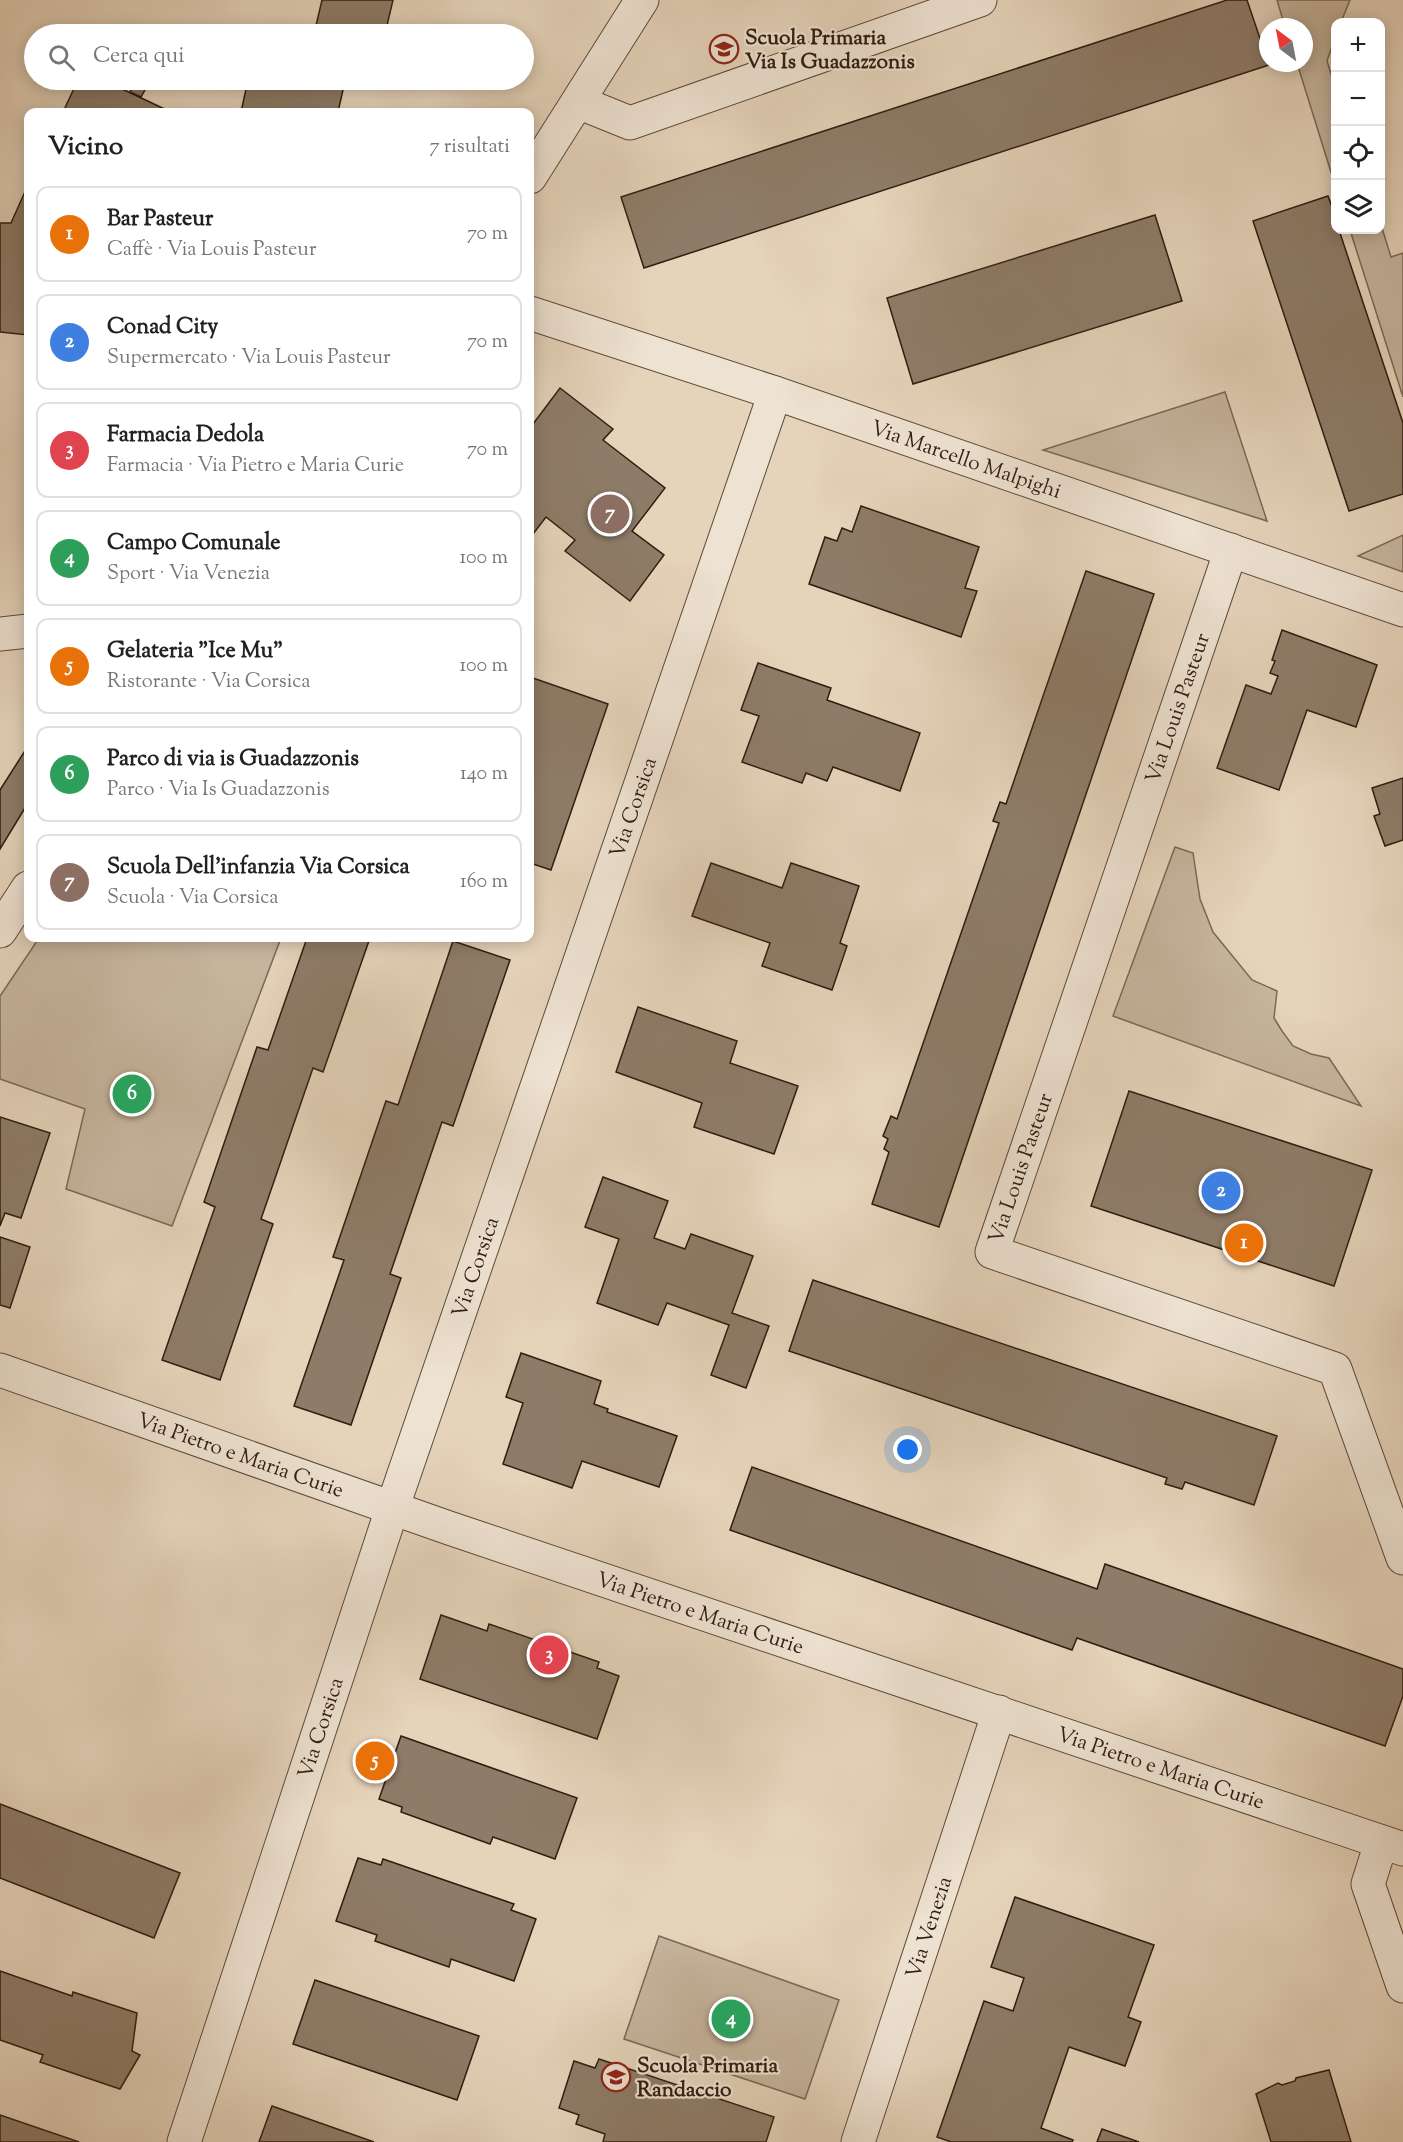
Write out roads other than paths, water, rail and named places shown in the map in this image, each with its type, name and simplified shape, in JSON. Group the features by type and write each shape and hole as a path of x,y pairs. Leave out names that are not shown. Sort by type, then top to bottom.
{"street":[{"path":"534,171 642,0"},
{"path":"578,102 630,123 980,0"},
{"name":"Via Marcello Malpighi","path":"534,314 775,393 1403,610"},
{"name":"Via Corsica","path":"183,2142 392,1509 775,393"},
{"name":"Via Louis Pasteur","path":"1231,550 992,1252 1335,1369 1403,1558"},
{"path":"0,634 24,632"},
{"path":"0,931 24,894"},
{"name":"Via Pietro e Maria Curie","path":"0,1370 392,1509 1392,1846"},
{"name":"Via Venezia","path":"858,2142 999,1712"},
{"path":"1392,1846 1368,1884 1403,1986"}],"place":[{"name":"Scuola Primaria Via Is Guadazzonis","path":"724,49"},
{"name":"Scuola Dell'infanzia Via Corsica","path":"610,514"},
{"name":"Parco di via is Guadazzonis","path":"132,1094"},
{"name":"Conad City","path":"1221,1191"},
{"name":"Bar Pasteur","path":"1244,1243"},
{"name":"Farmacia Dedola","path":"549,1655"},
{"name":"Gelateria \"Ice Mu\"","path":"375,1761"},
{"name":"Campo Comunale","path":"731,2019"},
{"name":"Scuola Primaria Randaccio","path":"616,2077"}]}
